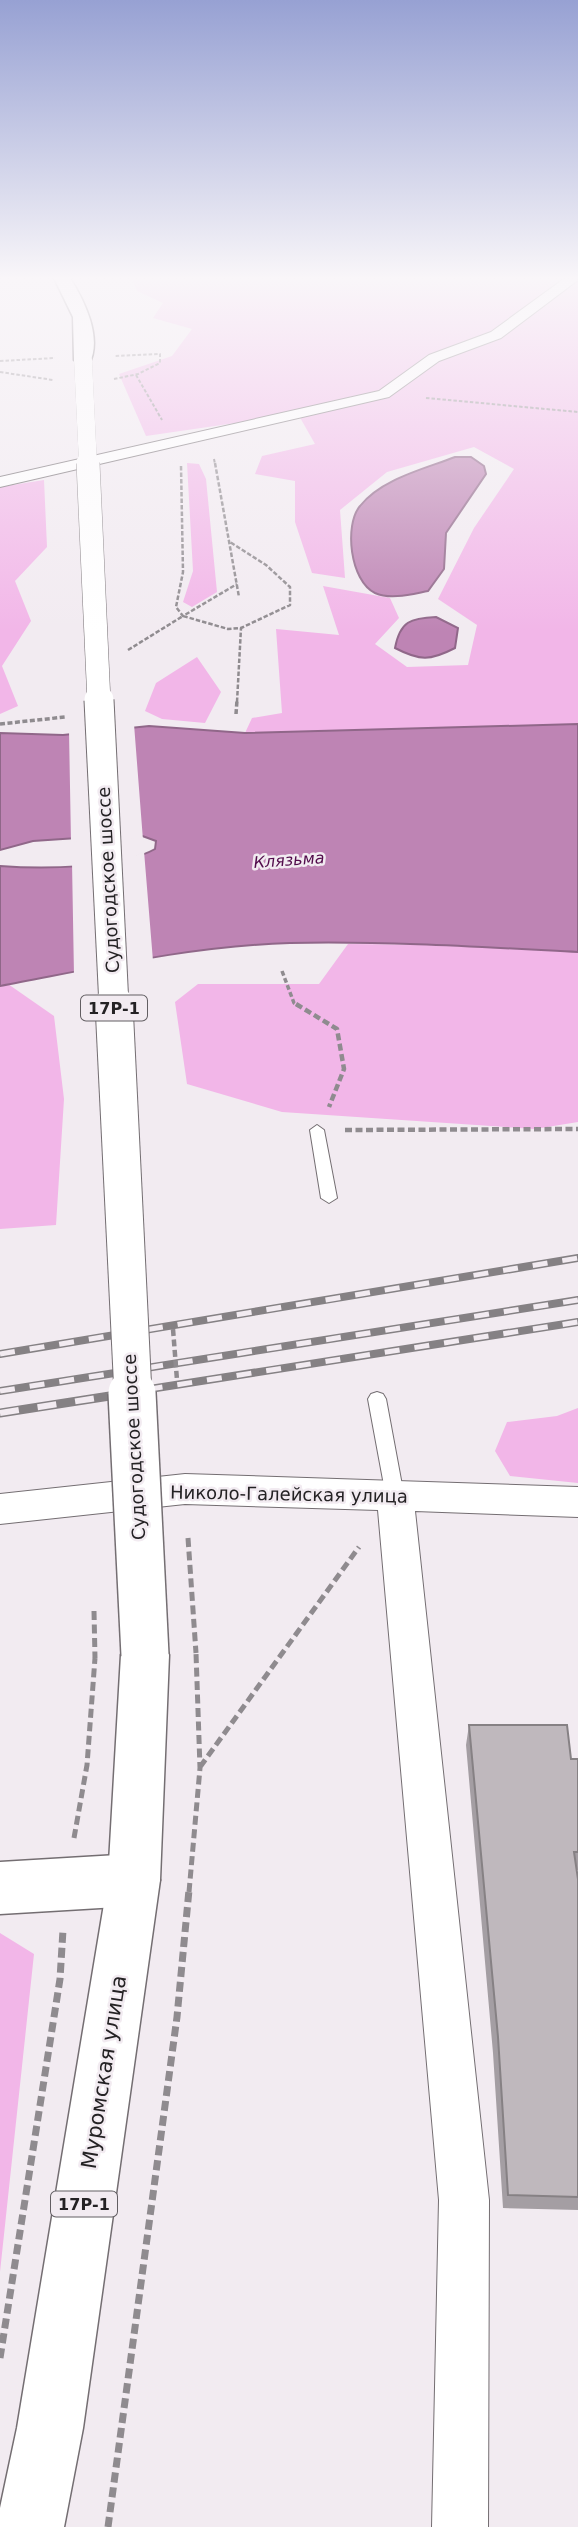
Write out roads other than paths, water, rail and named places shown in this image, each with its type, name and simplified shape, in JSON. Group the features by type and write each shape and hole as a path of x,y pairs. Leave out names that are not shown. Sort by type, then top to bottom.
{"main road":[{"name":"Судогодское шоссе","path":"86,396 145,1655"},
{"name":"Муромская улица","path":"30,2527 50,2428 134,1880 145,1655"},
{"path":"0,1888 134,1880"}],"street":[{"path":"0,482 376,396"},
{"name":"Николо-Галейская улица","path":"0,1509 185,1489 578,1502"},
{"path":"395,1496 464,2200 460,2527"}],"lane":[{"path":"317,1130 329,1198"},
{"path":"377,1399 395,1496"}],"water":[{"path":"455,457 471,457 484,466 486,474 446,533 444,569 428,591 395,596 375,593 360,577 352,552 352,526 360,506 391,482"},
{"path":"436,617 458,628 455,648 425,658 395,648 400,632 408,623 420,618"},
{"name":"Клязьма","path":"578,724 578,952 362,943 253,945 144,959 0,986 0,866 58,867 122,861 155,849 156,841 137,834 33,841 0,850 0,733 63,735 149,726 245,733"}],"railway":[{"path":"0,1354 578,1258"},
{"path":"0,1391 578,1300"},
{"path":"118,1394 578,1322"},
{"path":"0,1413 129,1393"}]}
